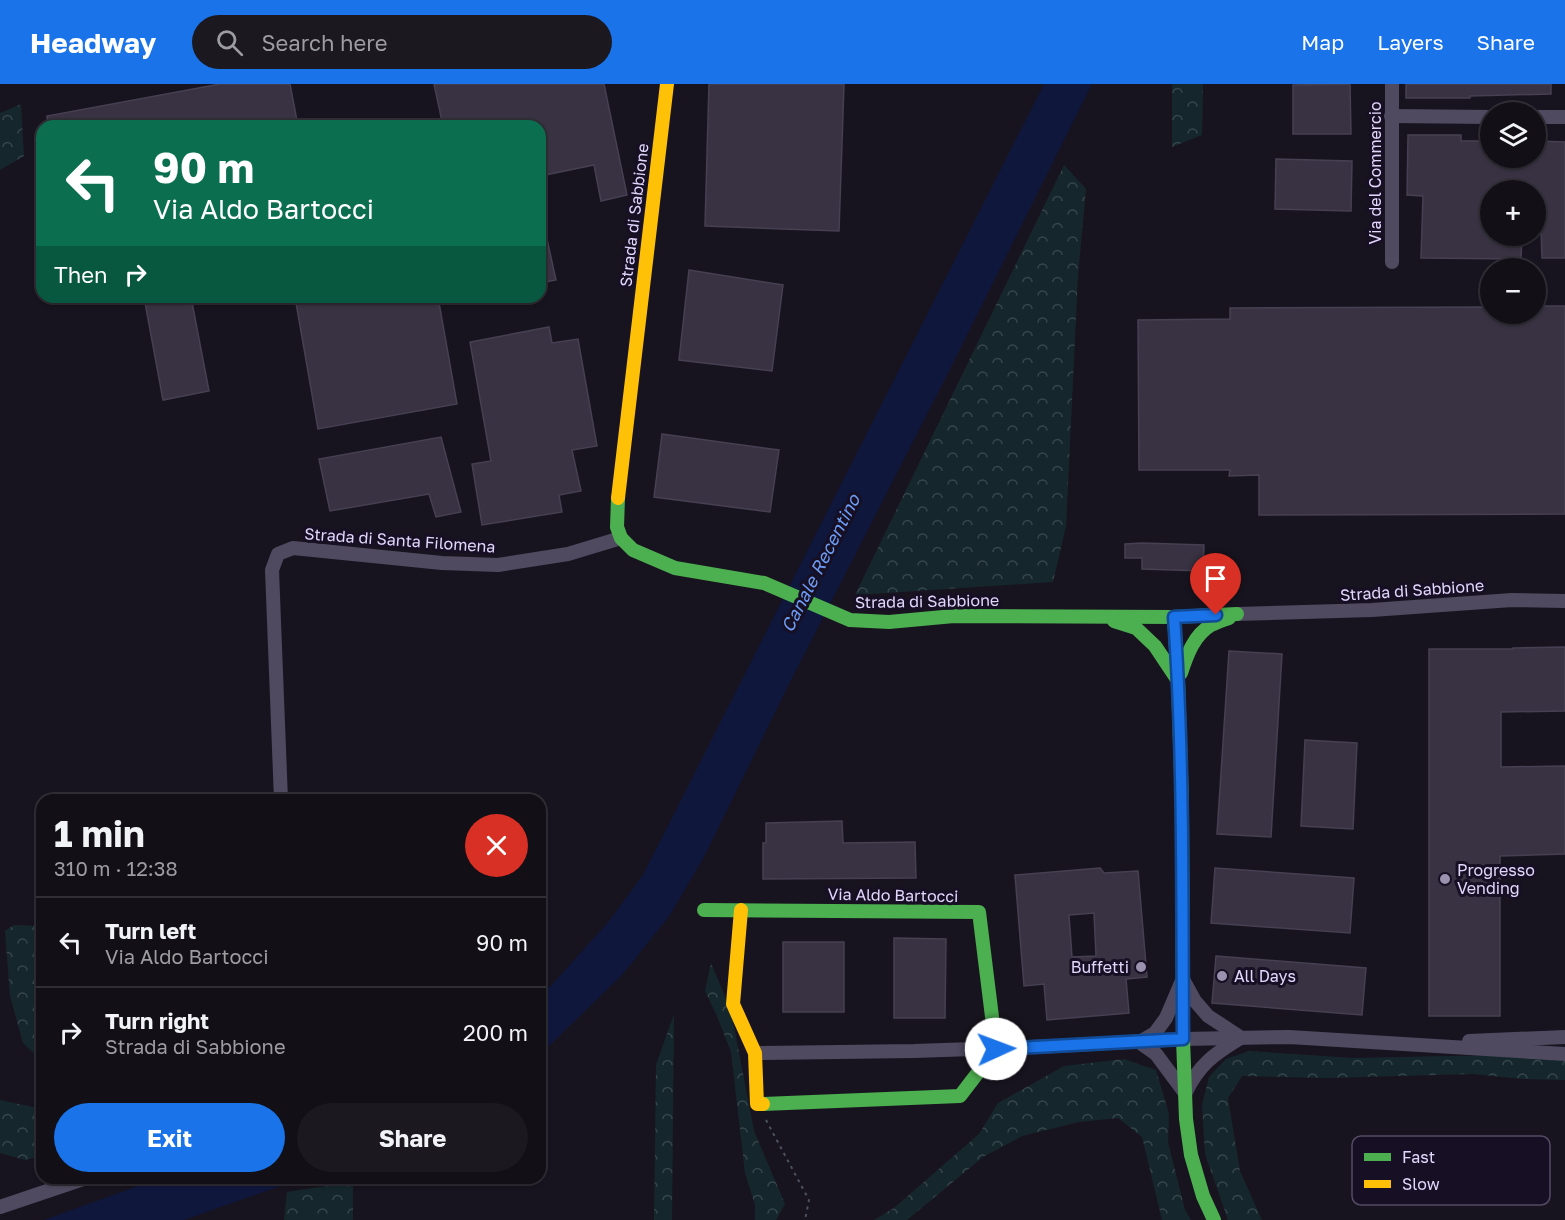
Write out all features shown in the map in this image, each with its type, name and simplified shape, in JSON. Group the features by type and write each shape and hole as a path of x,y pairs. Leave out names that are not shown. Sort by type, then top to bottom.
{"main road":[{"name":"Strada di Sabbione","path":"667,84 617,510 617,527 621,538 633,550 675,568 764,583 850,620 889,622 954,616 1174,617 1237,614"},
{"path":"1179,681 1186,656 1196,640 1208,627 1237,614"},
{"path":"1098,616 1136,628 1155,646 1179,681"},
{"path":"1174,617 1179,681 1182,803 1183,1039 1186,1119 1191,1155 1203,1196 1214,1220"},
{"name":"Via Aldo Bartocci","path":"704,910 979,912 996,1049"},
{"path":"741,910 733,1004 755,1053 757,1104 960,1096 996,1049"}],"street":[{"name":"Via del Commercio","path":"1392,84 1392,262"},
{"path":"1391,116 1480,117"},
{"path":"1546,117 1565,117"},
{"name":"Strada di Santa Filomena","path":"281,794 272,570 278,554 293,548 442,563 498,565 568,554 621,538"},
{"name":"Strada di Sabbione","path":"1237,614 1372,610 1512,600 1565,601"},
{"path":"1183,978 1195,1001 1208,1016 1240,1037"},
{"path":"1139,1042 1155,1033 1166,1017 1183,978"},
{"path":"755,1053 996,1049 1289,1036 1565,1054"},
{"path":"1139,1042 1156,1054 1185,1095 1193,1079 1213,1055 1240,1037"},
{"path":"1413,1045 1565,1037"},
{"path":"0,1207 68,1184"}],"path":[{"path":"757,1104 809,1200 805,1220"}],"green space":[{"path":"1172,84 1203,84 1202,135 1172,147"},
{"path":"21,104 24,156 0,170 0,113"},
{"path":"1064,165 1086,189 1078,275 1066,526 1053,582 855,595"},
{"path":"14,925 36,926 36,1055 23,1043 10,996 5,931"},
{"path":"711,963 731,1011 754,1131 785,1204 776,1220 755,1220 755,1205 745,1173 731,1052 705,991"},
{"path":"674,1014 672,1220 654,1220 656,1065"},
{"path":"1249,1051 1353,1058 1503,1055 1565,1059 1565,1080 1472,1074 1326,1078 1242,1076 1228,1098 1240,1171 1262,1220 1228,1220 1205,1154 1202,1105 1209,1077 1226,1059"},
{"path":"1124,1059 1156,1070 1169,1114 1168,1142 1185,1210 1191,1220 1162,1220 1142,1137 1118,1118 1079,1122 1022,1136 983,1157 907,1220 874,1220 894,1208 979,1134 998,1103 1064,1066"},
{"path":"0,1100 36,1108 36,1157 25,1160 0,1153"},
{"path":"353,1184 353,1220 284,1220 287,1192"}],"water":[{"name":"Canale Recentino","path":"1044,84 1092,84 705,855 670,915 622,975 546,1048 546,990 609,921 643,875"},
{"path":"143,1184 286,1184 184,1220 44,1220"}],"building":[{"path":"220,84 290,84 297,120 47,120 47,116"},
{"path":"434,84 604,84 627,195 601,201 594,165 546,175 546,120 442,120"},
{"path":"709,84 844,84 839,231 705,226"},
{"path":"1350,84 1351,134 1293,134 1293,85"},
{"path":"1406,84 1551,84 1551,94 1406,98"},
{"path":"1408,135 1461,135 1461,141 1480,141 1480,168 1546,168 1546,141 1565,142 1565,258 1542,258 1542,246 1546,246 1546,180 1480,180 1480,246 1522,246 1521,258 1421,258 1423,196 1407,195"},
{"path":"1276,159 1352,161 1351,211 1275,209"},
{"path":"546,235 556,280 546,282"},
{"path":"689,270 783,285 772,371 679,360"},
{"path":"145,303 192,303 209,391 163,400"},
{"path":"296,303 439,303 457,404 318,429"},
{"path":"1546,306 1565,306 1565,514 1259,515 1259,475 1229,476 1230,470 1139,470 1138,320 1230,319 1230,308 1480,307 1480,324 1546,324"},
{"path":"549,327 552,343 578,339 597,446 572,450 581,491 559,495 562,512 482,525 472,464 491,461 470,342"},
{"path":"662,434 779,450 770,512 654,497"},
{"path":"441,437 461,512 436,517 429,494 330,511 319,459"},
{"path":"1125,544 1204,545 1203,571 1142,569 1142,558 1125,558"},
{"path":"1565,647 1565,711 1501,712 1501,767 1565,766 1565,854 1500,856 1500,1016 1429,1016 1429,649"},
{"path":"1229,651 1282,654 1271,837 1217,834"},
{"path":"1305,740 1357,743 1353,829 1301,826"},
{"path":"842,821 843,843 915,842 916,878 763,879 763,843 766,843 766,823"},
{"path":"1100,868 1104,873 1138,871 1147,977 1126,979 1129,1013 1047,1020 1044,984 1024,986 1015,875","holes":["1094,913 1096,956 1072,957 1069,915"]},
{"path":"1215,868 1354,878 1350,933 1211,923"},
{"path":"894,938 946,939 945,1018 894,1018"},
{"path":"783,942 844,942 844,1012 783,1012"},
{"path":"1216,956 1366,968 1362,1015 1212,1003"}],"traffic: fast":[{"path":"618,498 617,527 621,538 633,550 675,568 764,583 850,620 889,622 954,616 1174,617 1237,614"},
{"path":"1174,617 1182,803 1183,1039 1186,1119 1191,1155 1203,1196 1214,1220"},
{"path":"1181,673 1200,634 1211,625 1229,618"},
{"path":"1114,621 1136,628 1155,646 1177,679"},
{"path":"704,910 979,912 996,1049 960,1096 763,1104"}],"traffic: slow":[{"path":"618,498 667,84"},
{"path":"741,910 733,1004 755,1053 757,1104 763,1104"}],"place":[{"name":"Progresso Vending","path":"1445,879"},
{"name":"Buffetti","path":"1141,967"},
{"name":"All Days","path":"1222,976"}],"route":[{"path":"996,1049 1183,1039 1182,803 1179,681 1174,617 1216,615"}]}
